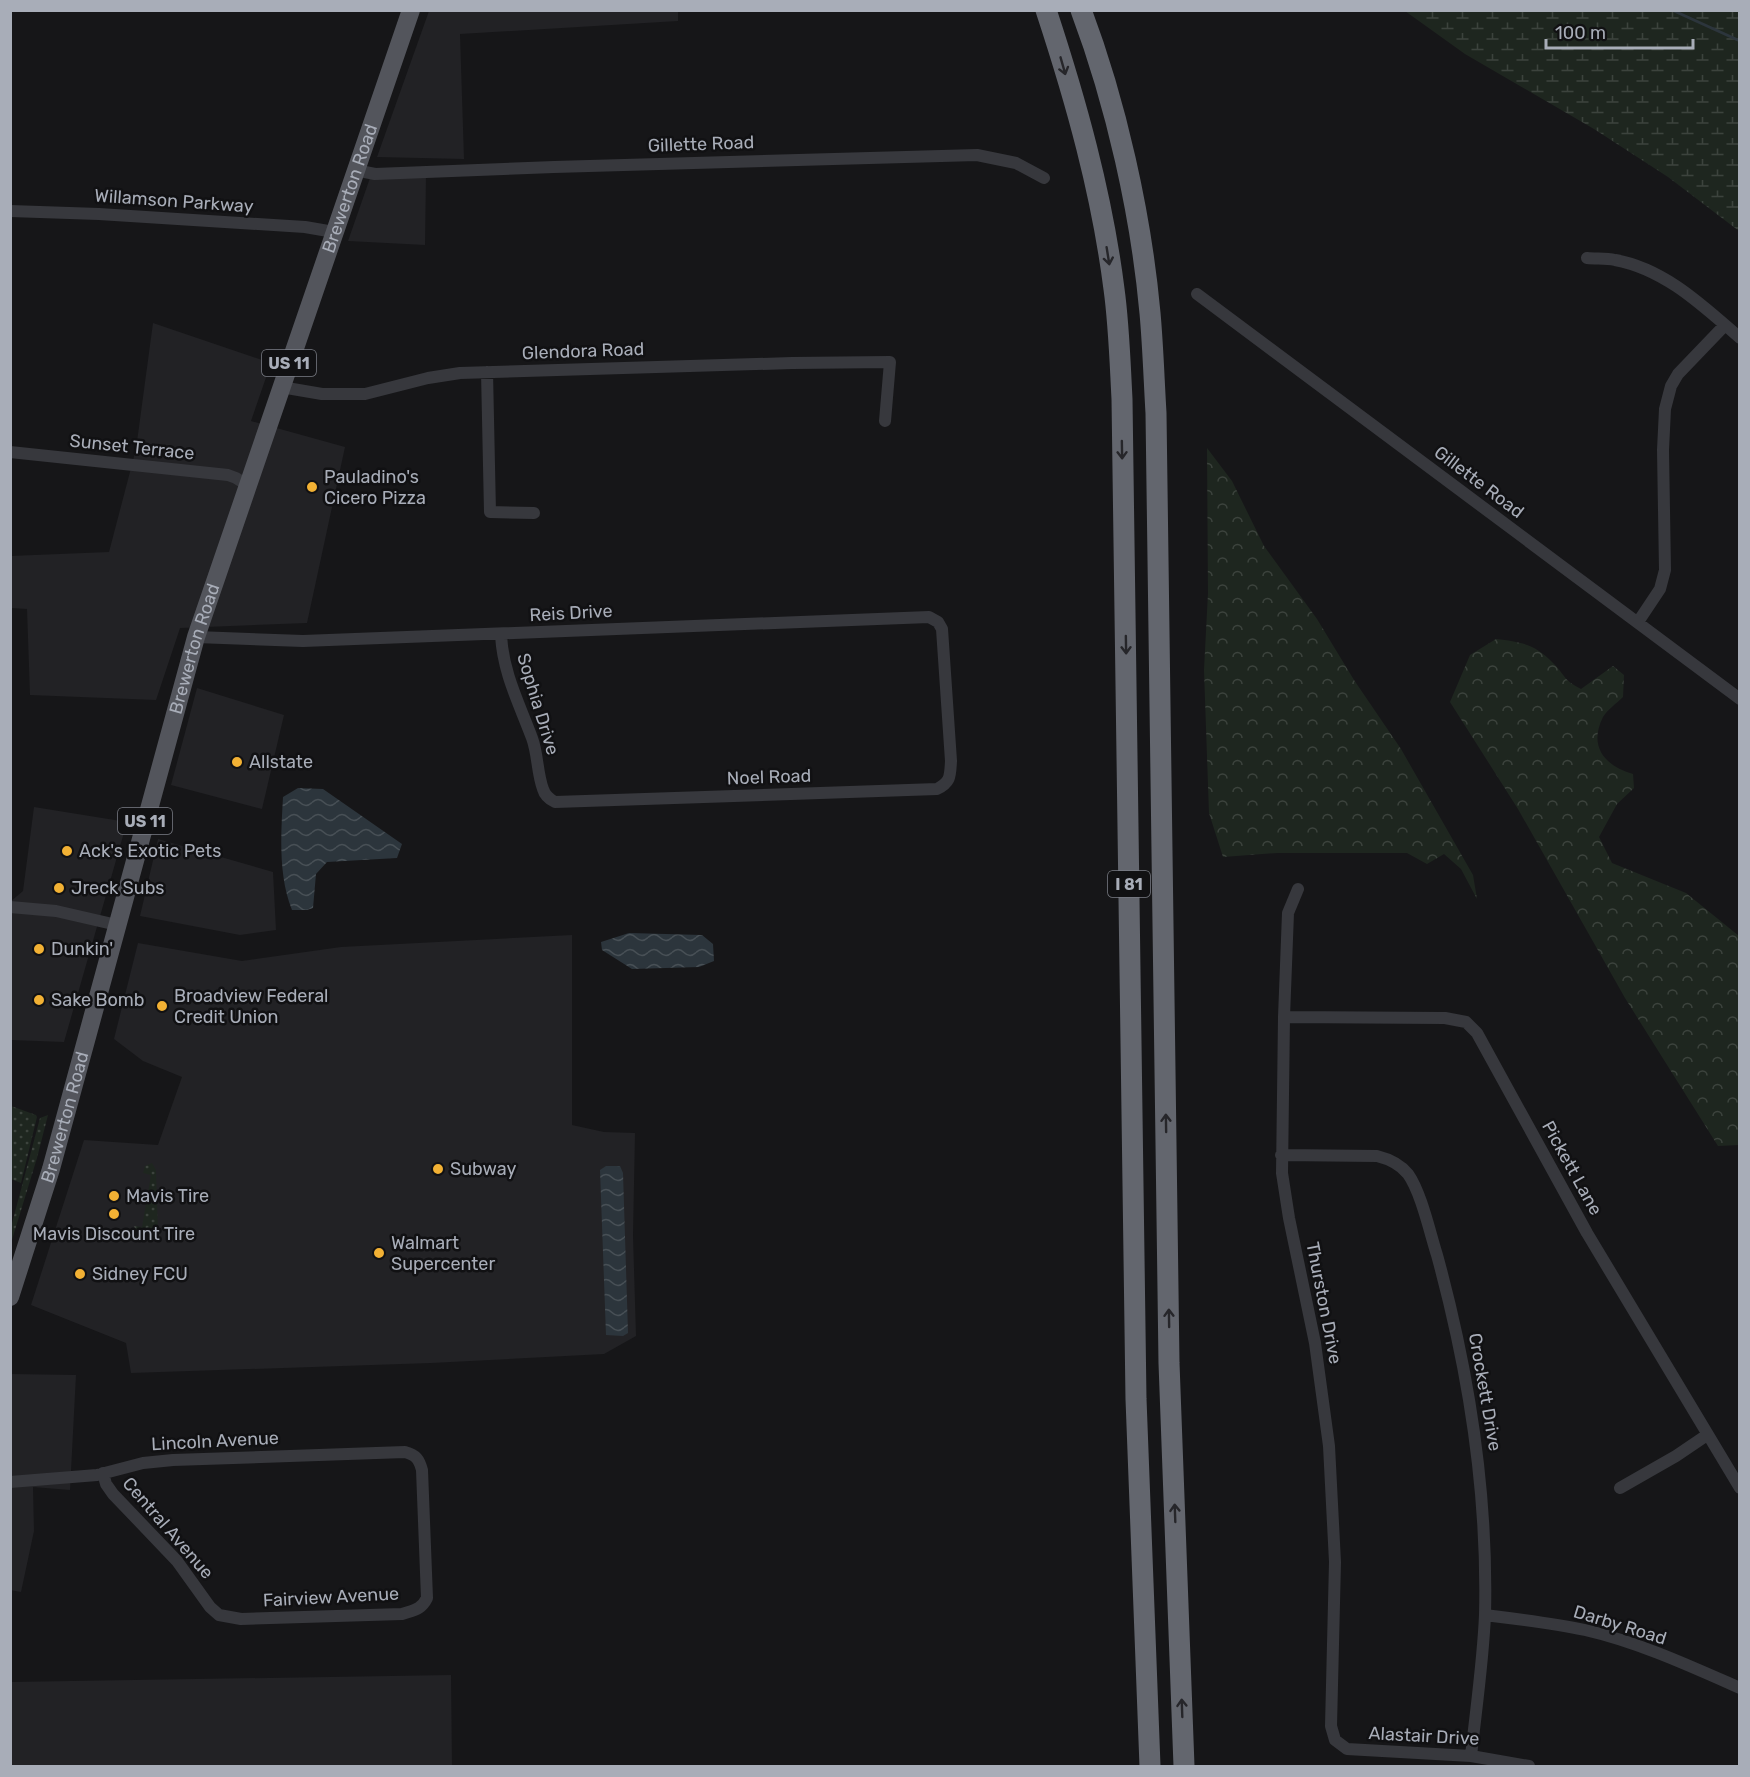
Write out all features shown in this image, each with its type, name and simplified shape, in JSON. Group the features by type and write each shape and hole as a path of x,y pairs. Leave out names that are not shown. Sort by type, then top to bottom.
{"highway":[{"name":"I 81","path":"1046,10 1091,161 1114,289 1119,340 1123,457 1136,1398 1150,1767"},
{"name":"I 81","path":"1081,10 1117,126 1128,173 1150,311 1156,402 1169,1362 1184,1767"}],"main road":[{"name":"Brewerton Road","path":"10,1297 51,1169 196,637 411,10"}],"street":[{"name":"Gillette Road","path":"355,170 375,174 977,154 1016,163 1044,178"},
{"name":"Willamson Parkway","path":"10,211 305,227 334,232"},
{"path":"1587,258 1614,260 1646,269 1672,283 1740,338"},
{"name":"Gillette Road","path":"1197,294 1740,699"},
{"path":"1638,622 1660,589 1665,570 1663,450 1665,409 1671,387 1678,374 1725,325"},
{"name":"Glendora Road","path":"280,387 321,394 365,394 428,378 460,373 890,362 885,421"},
{"path":"487,372 490,512 534,513"},
{"name":"Sunset Terrace","path":"10,453 228,475 247,485"},
{"name":"Reis Drive","path":"196,637 303,641 501,635 922,616 938,622 942,629 951,761"},
{"name":"Sophia Drive","path":"501,635 504,662 513,694 532,739 543,789 548,798 555,802 567,802"},
{"name":"Noel Road","path":"567,802 937,789 946,784 951,776 951,761"},
{"name":"Thurston Drive","path":"1298,889 1288,914 1281,1155 1289,1218 1315,1343 1329,1446 1335,1562 1331,1726"},
{"path":"10,907 56,911 117,925"},
{"name":"Pickett Lane","path":"1284,1017 1445,1018 1466,1022 1477,1033 1587,1233 1740,1488"},
{"name":"Crockett Drive","path":"1281,1155 1377,1156 1389,1159 1403,1169 1415,1186 1430,1230 1471,1403 1479,1462 1485,1615 1471,1756"},
{"path":"1620,1488 1676,1456 1707,1435"},
{"name":"Lincoln Avenue","path":"10,1482 103,1473 143,1462 173,1460 405,1452 415,1455 422,1470 426,1529 427,1598 422,1608"},
{"name":"Central Avenue","path":"103,1473 106,1484 113,1494 177,1561 210,1607 219,1615 241,1619"},
{"name":"Fairview Avenue","path":"241,1619 402,1614 422,1608"},
{"name":"Darby Road","path":"1485,1615 1545,1623 1623,1641 1740,1688"},
{"name":"Alastair Drive","path":"1331,1726 1335,1740 1347,1749 1471,1756 1529,1767"}],"shaded area":[{"path":"678,10 678,21 460,34 464,159 377,157 429,11"},
{"path":"426,175 425,245 348,241 370,178"},
{"path":"153,323 271,363 251,421 345,447 307,623 180,628 156,700 30,695 27,609 11,608 10,556 109,552 136,449"},
{"path":"197,688 284,715 262,809 171,785"},
{"path":"34,807 127,822 64,1042 11,1040 10,902 23,891"},
{"path":"158,839 273,872 276,930 240,935 140,916"},
{"path":"572,935 572,1125 604,1132 635,1133 633,1235 636,1336 604,1354 431,1363 131,1373 126,1343 31,1305 84,1140 158,1145 182,1077 143,1061 114,1039 138,943 242,961 341,947"},
{"path":"10,1374 76,1375 70,1490 33,1487 34,1531 21,1592 10,1590"},
{"path":"451,1675 452,1766 11,1766 11,1682"}],"green space":[{"path":"1405,11 1739,11 1739,231 1668,177 1594,129 1465,54"},
{"path":"1207,448 1232,481 1264,546 1317,619 1354,680 1401,749 1473,875 1477,899 1461,869 1444,854 1427,864 1407,853 1277,853 1223,857 1209,813 1204,670 1208,593"},
{"path":"1496,639 1534,648 1581,689 1613,666 1624,675 1623,697 1603,717 1597,737 1602,754 1607,760 1614,766 1633,774 1634,788 1617,804 1599,837 1612,863 1686,893 1739,936 1739,1145 1718,1146 1625,998 1518,809 1450,702 1470,655"},
{"path":"11,1106 37,1117 21,1183 11,1179"},
{"path":"48,1115 11,1243 11,1227 40,1118"},
{"path":"152,1163 156,1170 158,1232 154,1236 144,1236 137,1232 134,1226 142,1227 151,1175 143,1173 145,1166"}],"water":[{"path":"298,788 323,789 402,844 397,858 327,862 316,874 313,908 307,910 292,910 282,869 283,797"},
{"path":"629,933 702,935 713,944 714,961 699,967 632,969 602,950 601,942"},
{"path":"606,1166 620,1166 623,1173 628,1333 623,1336 606,1335 600,1170"}],"waterway":[{"path":"1672,10 1740,41"}],"place":[{"name":"Pauladino's Cicero Pizza","path":"312,487"},
{"name":"Allstate","path":"237,762"},
{"name":"Ack's Exotic Pets","path":"67,851"},
{"name":"Jreck Subs","path":"59,888"},
{"name":"Dunkin'","path":"39,949"},
{"name":"Sake Bomb","path":"39,1000"},
{"name":"Broadview Federal Credit Union","path":"162,1006"},
{"name":"Subway","path":"438,1169"},
{"name":"Mavis Tire","path":"114,1196"},
{"name":"Mavis Discount Tire","path":"114,1214"},
{"name":"Walmart Supercenter","path":"379,1253"},
{"name":"Sidney FCU","path":"80,1274"}]}
